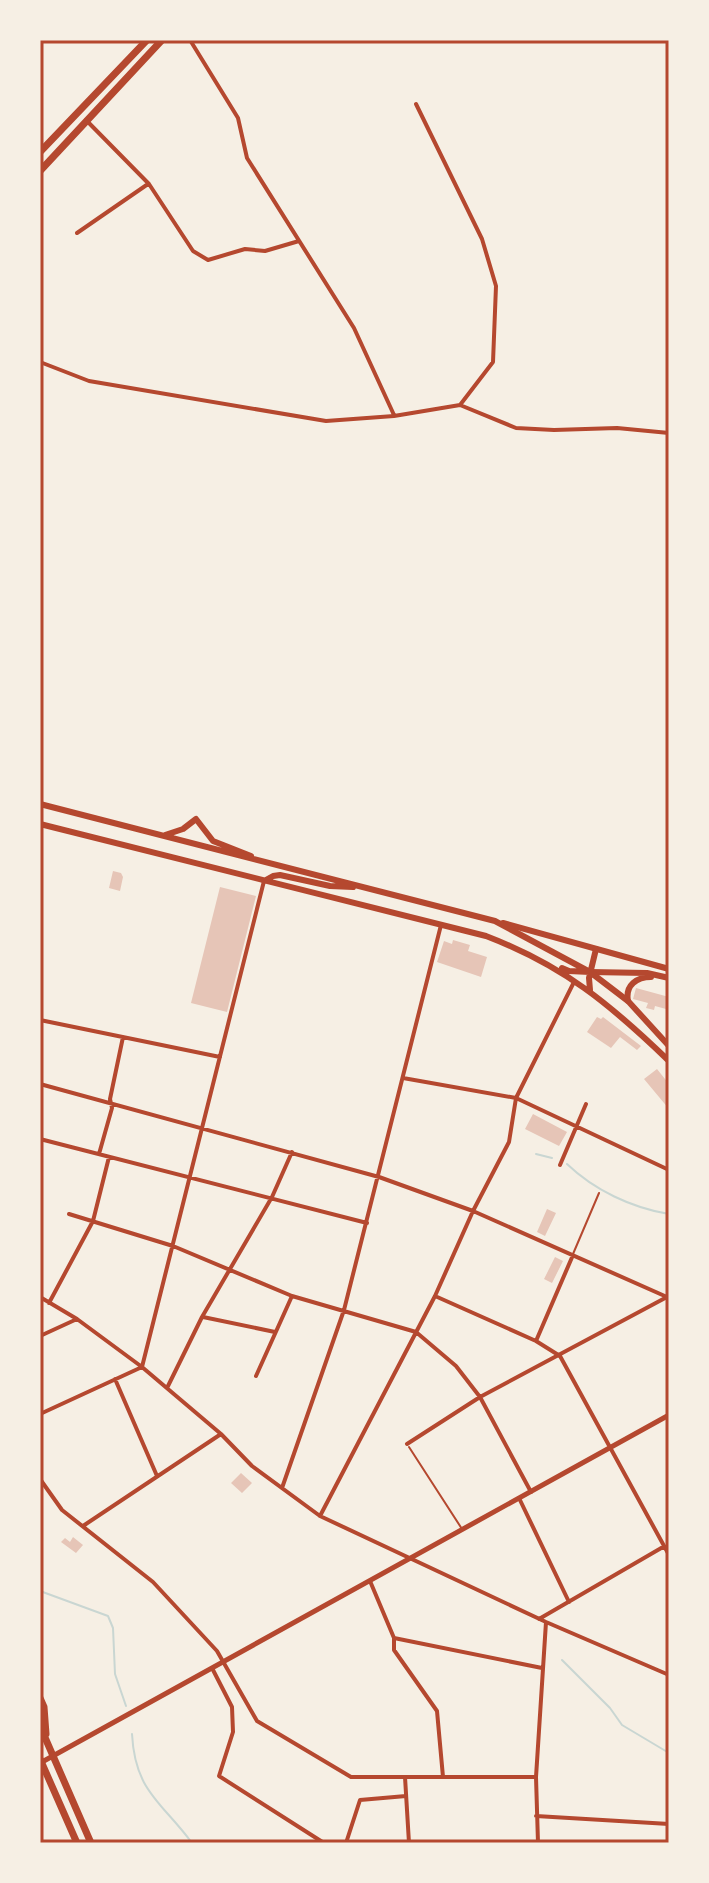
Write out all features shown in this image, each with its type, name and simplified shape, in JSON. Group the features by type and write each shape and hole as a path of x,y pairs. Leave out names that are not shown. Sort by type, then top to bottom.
{"highway":[{"path":"40,152 147,40"},
{"path":"40,171 160,41"},
{"path":"40,1698 44,1707 46,1740"},
{"path":"40,1726 91,1843"},
{"path":"41,1760 77,1843"}],"main road":[{"path":"40,804 669,969"},
{"path":"158,834 177,832 196,819 213,841 245,852 254,859"},
{"path":"40,824 486,936 569,971 636,972 666,978"},
{"path":"180,859 185,841"},
{"path":"264,881 280,875 330,886 364,887"},
{"path":"495,921 590,972 628,1001 669,1046"},
{"path":"590,990 590,972 596,949"},
{"path":"526,951 590,990 669,1061"},
{"path":"628,1001 628,991 637,979 666,978"},
{"path":"631,1024 641,1014"}],"street":[{"path":"190,40 238,118 247,158 354,328 394,416"},
{"path":"416,104 482,239 496,286 493,362 460,405"},
{"path":"85,120 149,184 193,251 208,260 245,249 265,251 299,241"},
{"path":"77,233 149,184"},
{"path":"40,362 89,381 326,421 394,416 460,405 516,428 617,428 669,433"},
{"path":"142,1367 264,881"},
{"path":"282,1489 344,1310 441,925"},
{"path":"320,1516 435,1296 473,1211 509,1142 516,1098 575,980"},
{"path":"40,1020 220,1057"},
{"path":"99,1154 112,1108 123,1037"},
{"path":"403,1078 516,1098 669,1170"},
{"path":"40,1084 379,1177 473,1211 668,1297"},
{"path":"560,1165 586,1104"},
{"path":"40,1139 367,1223"},
{"path":"167,1387 202,1317 272,1197 292,1152"},
{"path":"49,1303 93,1221 109,1157"},
{"path":"69,1214 173,1246 292,1296 416,1332 456,1366 480,1397 531,1492"},
{"path":"536,1341 573,1255"},
{"path":"256,1376 292,1296"},
{"path":"435,1296 536,1341 560,1356 669,1555"},
{"path":"40,1297 77,1319 142,1367 221,1434 252,1466 320,1516 539,1619 669,1675"},
{"path":"407,1444 480,1397 668,1297"},
{"path":"202,1317 275,1332"},
{"path":"40,1336 77,1319"},
{"path":"40,1414 142,1367"},
{"path":"115,1379 157,1476"},
{"path":"41,1760 669,1415"},
{"path":"83,1526 221,1434"},
{"path":"40,1479 62,1510 153,1582 217,1651 257,1721 351,1777 536,1777"},
{"path":"519,1498 569,1602"},
{"path":"539,1619 663,1547"},
{"path":"370,1581 394,1638 394,1650 437,1711 443,1777"},
{"path":"538,1843 536,1777 546,1622"},
{"path":"394,1638 542,1668"},
{"path":"212,1668 232,1707 233,1732 219,1776 324,1843"},
{"path":"405,1777 409,1843"},
{"path":"346,1843 360,1800 406,1796"},
{"path":"536,1816 669,1824"}],"lane":[{"path":"573,1255 599,1193"},
{"path":"407,1444 462,1530"}],"building":[{"path":"113,871 121,873 123,877 120,891 109,888"},
{"path":"220,887 256,896 227,1012 191,1003"},
{"path":"453,940 470,945 468,951 487,957 481,977 437,962 444,941 452,944"},
{"path":"636,988 669,997 666,1009 655,1006 654,1010 646,1008 648,1003 633,999"},
{"path":"597,1017 603,1017 641,1046 637,1050 620,1037 611,1048 587,1032"},
{"path":"657,1069 669,1084 669,1109 644,1079"},
{"path":"533,1114 567,1132 559,1146 525,1129"},
{"path":"547,1209 556,1213 545,1236 537,1232"},
{"path":"555,1257 563,1261 552,1283 544,1279"},
{"path":"241,1473 252,1483 242,1493 231,1483"},
{"path":"73,1537 83,1545 76,1553 61,1542 65,1538 70,1542"}],"waterway":[{"path":"536,1154 552,1158"},
{"path":"567,1164 589,1182 614,1196 669,1214"},
{"path":"40,1591 108,1616 113,1628 115,1674 126,1706"},
{"path":"562,1660 610,1708 622,1725 669,1753"},
{"path":"132,1734 134,1754 144,1783 192,1843"}]}
